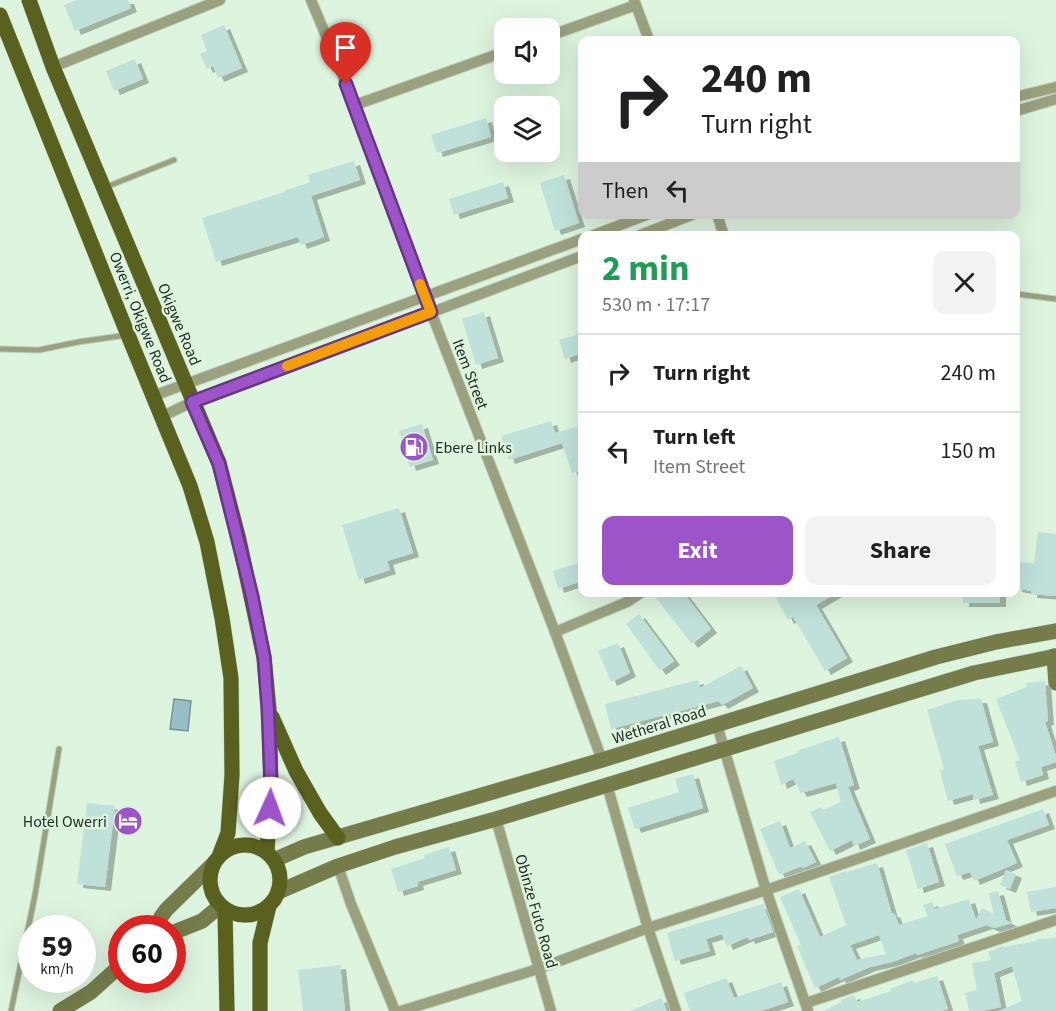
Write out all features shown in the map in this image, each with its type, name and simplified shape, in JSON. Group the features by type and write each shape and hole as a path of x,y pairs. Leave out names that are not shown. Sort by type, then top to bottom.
{"main road":[{"name":"Okigwe Road","path":"29,0 53,67 219,464 239,540 264,657 271,786 271,856"},
{"name":"Owerri, Okigwe Road","path":"1,22 190,486 207,542 231,678 232,775 228,833 217,858"},
{"name":"Wetheral Road","path":"271,856 602,760 936,657 996,642 1056,631"},
{"path":"278,892 338,866 395,847 496,819 974,673 1055,656 1056,683"},
{"path":"268,710 296,771 320,813 338,838"},
{"path":"162,915 217,858 233,846 244,844 256,846 271,856 279,870 280,881 278,892 269,906 260,943 260,1011"},
{"path":"217,858 209,878 212,894 223,908 243,916 252,915 269,906"},
{"path":"186,927 223,908"},
{"path":"223,908 227,1011"},
{"path":"60,1011 91,992 108,977"}],"street":[{"path":"53,67 220,0"},
{"name":"Item Street","path":"311,0 355,105 431,312 602,760"},
{"path":"560,32 635,3 647,36"},
{"path":"355,105 494,56"},
{"path":"1020,96 1056,87"},
{"path":"1020,110 1056,99"},
{"path":"604,231 636,219"},
{"path":"651,231 681,219"},
{"path":"153,396 578,240"},
{"path":"161,417 192,402 578,257"},
{"path":"555,632 634,597"},
{"path":"717,725 766,890 807,1007 1056,920"},
{"path":"607,785 648,927 676,1011"},
{"path":"401,1011 538,969 648,927 766,890 1056,791"},
{"name":"Obinze Futo Road","path":"496,819 551,1011"},
{"path":"338,866 351,904 395,1011"}],"lane":[{"path":"104,187 174,159"},
{"path":"1020,294 1056,299"},
{"path":"0,349 39,350 128,335"},
{"path":"11,1011 35,895 59,749"}],"water":[{"path":"174,699 191,701 188,731 170,729"}],"building":[{"path":"76,0 128,0 131,8 75,31 64,5"},
{"path":"224,25 242,68 218,78 213,66 207,69 200,54 207,51 201,35"},
{"path":"135,59 143,79 114,91 106,71"},
{"path":"486,118 491,137 437,153 431,135"},
{"path":"354,161 360,180 311,196 324,237 301,245 298,237 216,262 202,218 284,192 310,182 308,175"},
{"path":"564,175 579,223 555,231 540,183"},
{"path":"503,182 508,198 454,215 449,199"},
{"path":"484,312 498,358 476,365 462,319"},
{"path":"578,334 578,354 565,359 559,340"},
{"path":"551,421 555,433 578,426 578,471 572,473 562,443 509,460 501,436"},
{"path":"422,424 433,460 410,467 399,431"},
{"path":"399,508 413,553 387,561 390,570 359,580 342,525"},
{"path":"1038,532 1056,534 1056,596 1031,594 1031,591 1020,589 1020,562 1034,564"},
{"path":"578,563 578,582 558,589 553,571"},
{"path":"687,597 711,629 692,644 656,598"},
{"path":"830,597 816,605 847,658 825,671 793,617 788,620 776,598"},
{"path":"963,597 1000,597 1000,603 963,603"},
{"path":"639,614 674,661 660,671 626,624"},
{"path":"618,643 630,673 611,682 598,651"},
{"path":"741,666 753,688 722,705 719,701 611,729 605,704 698,680 700,688"},
{"path":"1045,681 1048,721 1045,722 1056,762 1041,767 1043,775 1021,782 1015,762 1020,760 996,699 1027,687 1026,683"},
{"path":"981,699 993,742 978,746 993,795 974,800 973,794 948,801 940,771 944,769 927,710 958,700"},
{"path":"839,737 854,785 848,787 870,839 854,846 852,840 830,851 810,812 821,807 823,810 841,802 836,783 801,793 793,779 781,785 774,761"},
{"path":"693,774 703,808 635,829 628,808 679,792 675,779"},
{"path":"87,803 115,806 105,887 77,884"},
{"path":"1043,809 1049,825 1007,840 1017,863 974,881 970,872 957,876 945,844"},
{"path":"780,821 790,848 805,841 816,862 779,875 760,829"},
{"path":"927,843 939,882 918,889 906,850"},
{"path":"449,847 456,870 417,882 418,886 398,892 391,869"},
{"path":"877,863 892,914 894,913 899,925 928,916 923,905 932,902 935,909 969,899 976,920 982,908 994,914 989,893 998,891 1006,920 1012,923 994,928 987,925 957,935 959,941 870,967 840,980 839,977 815,988 797,946 801,945 780,897 799,889 820,937 846,925 829,877","holes":["879,935 886,954 857,960 850,945"]},
{"path":"1006,870 1016,874 1010,889 1000,885"},
{"path":"1056,887 1056,908 1031,912 1027,892"},
{"path":"763,904 773,932 749,940 748,937 727,946 722,934 706,939 710,951 675,961 667,933"},
{"path":"1056,938 1056,1011 999,1011 1022,1001 1012,966 994,973 1001,1007 969,1011 965,993 977,990 972,963 991,960 988,952 1003,946 1037,941 1036,939"},
{"path":"340,965 345,1011 303,1011 298,970"},
{"path":"937,976 948,1009 941,1011 823,1011 854,995 857,1002 891,991 890,989 913,980 914,983"},
{"path":"726,978 734,998 781,982 788,1002 761,1011 690,1011 684,993"},
{"path":"661,998 667,1011 630,1011"}],"slow traffic":[{"path":"287,366 431,312 420,284"}],"place":[{"name":"Ebere Links","path":"414,447"},
{"name":"Hotel Owerri","path":"128,821"}],"route":[{"path":"270,808 268,710 264,657 239,540 219,464 192,402 431,312 346,84"}]}
